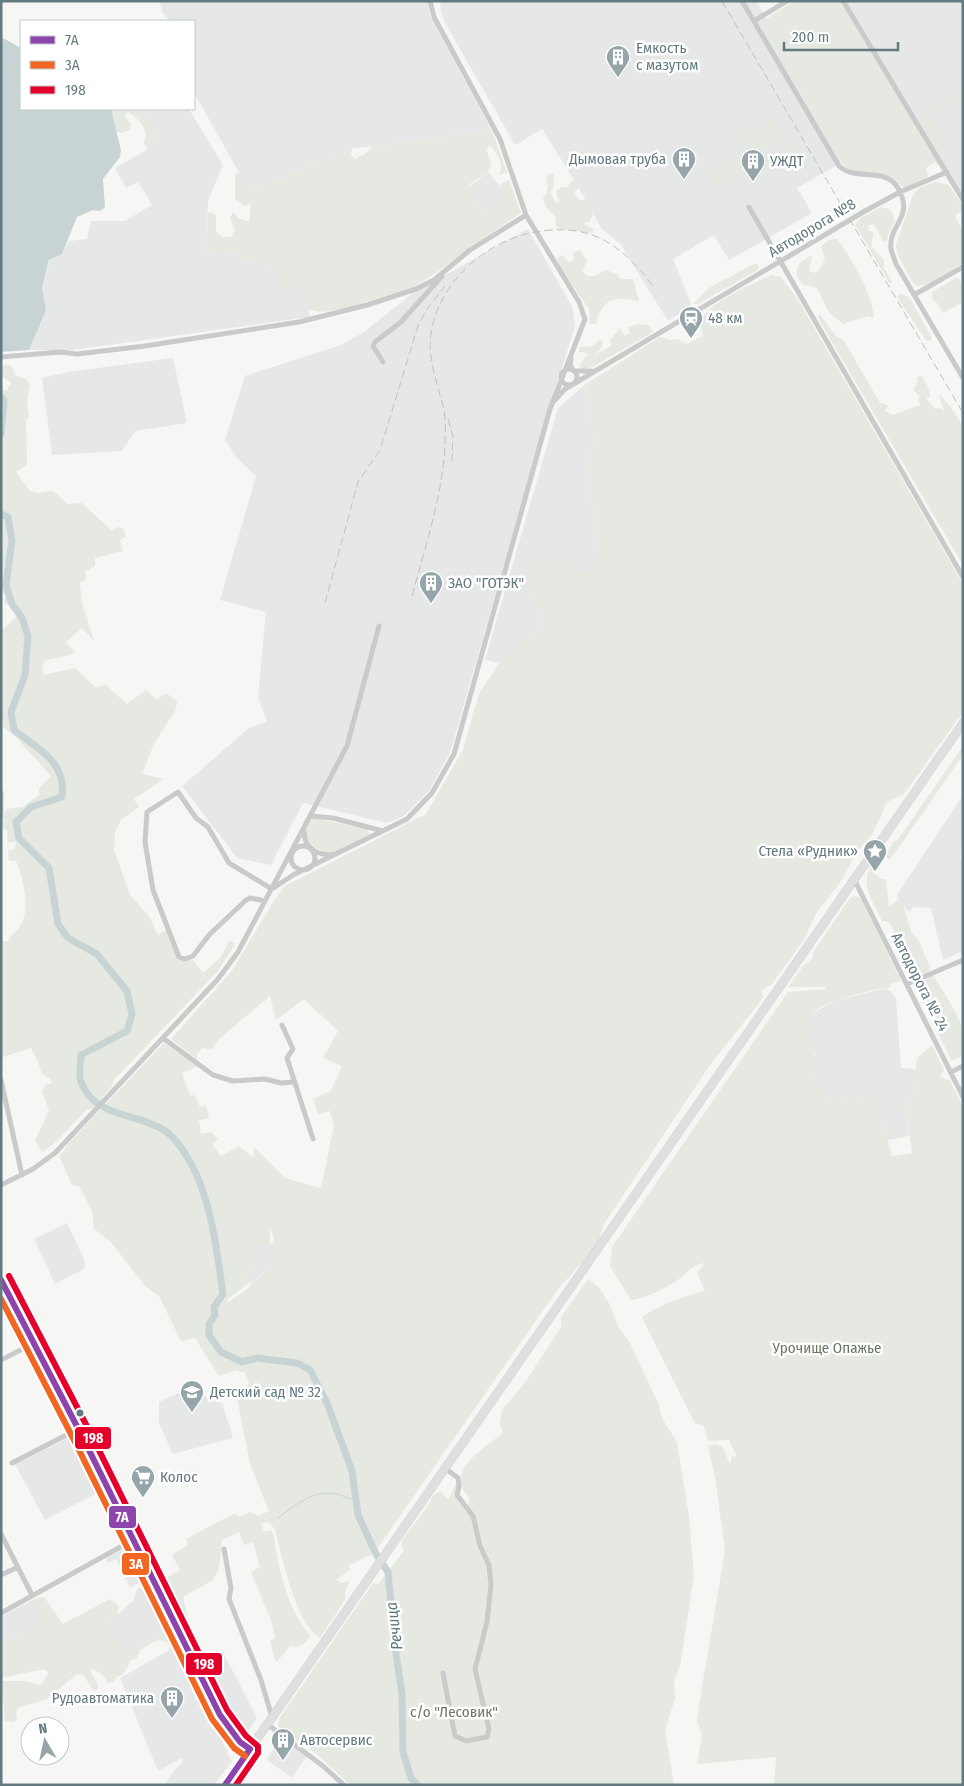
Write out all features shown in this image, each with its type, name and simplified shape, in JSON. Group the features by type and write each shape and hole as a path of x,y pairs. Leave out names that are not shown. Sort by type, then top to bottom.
{"highway":[{"path":"225,1785 963,722"}],"main road":[{"path":"1,1280 78,1429 220,1715 240,1742 250,1749"}],"street":[{"path":"272,889 307,869 407,819 432,793 454,754 550,409 562,374 584,325 584,313 526,215 500,139 434,17 430,1"},
{"path":"742,1 839,166 848,173 886,177 893,181 900,192 904,210 893,236 891,249 896,264 963,378"},
{"path":"754,21 786,1"},
{"path":"843,1 963,200"},
{"name":"Автодорога №8","path":"599,368 900,192 947,172"},
{"path":"749,207 963,577"},
{"path":"1,358 60,352 77,354 110,351 325,317 416,289 434,280 470,250 526,215"},
{"path":"383,362 374,346 375,342 401,322 450,266"},
{"path":"914,295 963,268"},
{"path":"573,384 577,378 570,363 574,349"},
{"path":"562,374 567,370 583,373 599,368"},
{"path":"550,409 559,394 599,368"},
{"path":"562,374 564,383 573,384"},
{"path":"1,1185 22,1175 55,1153 227,968 248,935 293,852 347,746 379,626"},
{"path":"261,900 250,898 246,900 209,935 193,956 185,959 179,957 153,890 146,858 145,820 147,812 178,792 196,818 208,827 229,863 272,889"},
{"path":"1,793 1,816"},
{"path":"310,816 333,818 384,831"},
{"path":"304,830 305,841 311,849 314,860 307,869"},
{"path":"307,869 300,869 294,866 291,859 293,852 301,846 325,855 341,853"},
{"name":"Автодорога № 24","path":"854,879 963,1097"},
{"path":"907,984 963,960"},
{"path":"282,1025 293,1049 288,1058 313,1139"},
{"path":"163,1038 213,1075 233,1081 265,1080 281,1083 294,1082"},
{"path":"951,1072 963,1066"},
{"path":"1,1080 22,1175"},
{"path":"1,1360 34,1343"},
{"path":"12,1463 78,1429"},
{"path":"443,1673 455,1736 466,1741 487,1737 489,1729 475,1668 488,1622 492,1585 489,1565 480,1546 473,1516 457,1495 458,1478 445,1468"},
{"path":"1,1534 32,1594"},
{"path":"1,1613 32,1594 133,1540"},
{"path":"224,1549 231,1588 229,1599 261,1680 272,1717"},
{"path":"1,1575 18,1566"},
{"path":"267,1724 323,1766 344,1785"}],"shaded area":[{"path":"160,1 428,1 430,15 492,131 348,149 272,183 249,190 195,95 195,20 169,20 162,12"},
{"path":"440,1 756,1 848,159 797,188 812,213 729,260 714,235 673,259 692,306 668,321 621,245 601,228 576,183 542,129 515,145 445,23"},
{"path":"842,1 963,1 963,201"},
{"path":"1,37 20,47 20,110 111,110 121,150 120,157 103,179 105,207 100,211 93,210 77,217 62,254 49,260 42,288 46,310 29,350 1,352"},
{"path":"144,110 190,110 223,165 208,201 206,255 227,251 275,269 305,288 310,317 72,350 29,350 46,310 42,288 50,260 62,254 69,241 87,239 91,221 125,221 152,205 138,182 126,188 115,168 155,145 152,139 158,134"},
{"path":"488,171 506,195 482,212 469,194 468,188"},
{"path":"528,229 573,308 575,327 549,407 450,753 429,791 404,816 387,823 303,803 271,865 237,858 182,786 249,728 267,722 258,697 266,612 220,600 256,476 236,457 225,440 245,376 341,345 364,332 413,293"},
{"path":"173,358 187,423 135,431 122,451 52,455 42,378 68,372"},
{"path":"586,384 594,444 587,466 598,553 588,574 553,560 521,578 540,611 543,625 499,663 485,660 558,408"},
{"path":"963,795 963,847 960,848 962,852 960,858 963,860 963,951 943,960 931,908 913,907 909,912 898,900 897,895"},
{"path":"887,988 896,998 901,1068 916,1069 913,1099 905,1102 909,1136 888,1140 878,1103 867,1096 824,1099 813,1084 815,1054 811,1049 815,1039 808,1040 804,1033 804,1025 808,1016 836,1000"},
{"path":"67,1223 85,1261 84,1269 55,1284 34,1239"},
{"path":"267,1242 281,1247 283,1262 268,1268 251,1284 244,1275 257,1263 256,1245"},
{"name":"Детский сад № 32","path":"188,1389 222,1403 233,1438 173,1454 159,1423 159,1402"},
{"path":"70,1437 97,1493 45,1520 15,1464"},
{"path":"131,1545 148,1578 130,1588 116,1559 108,1563 106,1558"},
{"path":"144,1585 166,1628 150,1640 127,1649 119,1644 112,1635 106,1619 117,1615 133,1601 137,1589"},
{"path":"31,1601 43,1623 21,1638 1,1640 1,1617"},
{"path":"178,1645 224,1734 220,1737 232,1761 214,1785 164,1785 183,1762 182,1758 158,1771 120,1678"},
{"path":"223,1652 257,1718 245,1736 228,1723 200,1670 218,1660 216,1655"},
{"path":"278,1734 307,1756 292,1778 267,1760 276,1745"}],"green space":[{"path":"794,1 840,1 938,162 938,165 935,162 926,168 928,177 905,188 885,175 852,172 843,165 762,25 766,19"},
{"path":"963,87 963,110 955,98 929,114 942,135 945,148 949,150 941,157 936,143 926,131 922,117 931,106"},
{"path":"111,110 144,110 158,134 152,139 155,145 148,149 144,143 145,133 142,125 129,112 124,115 131,124 130,130 121,133 116,131"},
{"path":"771,119 777,121 794,149 792,154 782,140 767,150 772,154 774,170 770,167 768,157 760,152 750,161 746,172 721,187 708,182 708,173 714,172 726,162 731,163 731,160 748,151 744,132 753,126 756,129 751,135 759,133 765,122"},
{"path":"492,131 507,172 499,175 501,167 499,158 489,145 487,150 491,166 488,171 470,184 469,194 482,212 505,195 499,185 509,180 521,213 469,248 442,269 413,287 343,309 321,312 308,309 305,289 279,293 275,269 227,251 206,255 208,213 212,212 216,215 216,231 222,237 231,237 235,230 230,218 233,212 238,218 249,222 251,204 244,206 235,200 235,176 239,172 249,190 272,183 352,148 351,154 354,159 365,154 373,146"},
{"path":"549,173 554,175 553,189 550,192 556,203 559,202 556,191 561,187 566,188 574,179 579,187 574,193 579,200 586,200 593,214 590,222 585,222 585,225 594,229 592,233 560,229 555,224 556,218 546,207 543,198 548,187 546,179"},
{"path":"935,182 949,185 962,205 961,211 955,216 963,231 963,263 927,285 918,286 913,283 898,256 896,245 913,195 919,188"},
{"path":"881,207 889,209 894,218 887,241 884,242 874,225 869,225 868,230 874,232 872,247 884,259 884,268 892,281 890,284 855,225 861,218"},
{"path":"837,239 848,254 866,290 871,301 873,318 867,316 843,324 828,311 817,288 803,284 796,274 799,264 810,256 812,256 809,271 816,273 825,260 821,246 829,240"},
{"path":"580,250 587,261 582,271 587,276 595,276 606,270 617,274 621,279 633,279 639,301 611,300 602,308 596,324 590,324 589,309 559,266 558,257 563,255 568,262 574,261 573,253"},
{"path":"754,264 758,264 759,269 698,304 693,304 709,288"},
{"path":"771,275 781,277 798,300 963,584 963,712 904,794 887,802 873,833 856,853 842,880 817,912 803,941 772,984 762,990 763,998 710,1065 604,1224 599,1240 590,1254 558,1289 377,1549 369,1542 372,1554 348,1566 351,1569 336,1580 342,1583 350,1580 345,1592 345,1600 320,1638 306,1624 296,1602 276,1534 269,1522 262,1523 263,1532 271,1530 274,1536 285,1589 296,1614 310,1635 306,1641 297,1647 290,1646 276,1663 270,1641 275,1638 272,1623 251,1572 260,1567 253,1542 244,1545 239,1532 222,1540 219,1569 213,1580 183,1597 188,1618 177,1625 157,1583 180,1570 172,1555 188,1545 186,1539 235,1513 239,1517 250,1512 259,1516 269,1511 250,1464 236,1393 249,1384 245,1373 236,1370 219,1376 195,1338 181,1341 159,1296 145,1286 110,1241 94,1229 92,1211 80,1187 72,1185 59,1156 67,1145 164,1043 198,1066 182,1073 190,1096 195,1095 200,1107 206,1106 209,1118 199,1120 201,1134 211,1132 218,1139 212,1144 221,1156 239,1146 254,1158 254,1147 285,1178 321,1188 334,1126 330,1111 318,1114 313,1099 331,1091 342,1066 323,1058 338,1031 304,999 276,1020 270,996 219,1039 212,1049 202,1048 197,1053 197,1059 171,1039 232,971 275,899 285,886 426,814 463,750 479,694 499,663 543,625 540,611 521,578 530,559 553,560 588,573 598,552 587,466 594,444 586,384 660,337 670,340 678,339 686,344 703,336 702,322 707,311 723,299","holes":["270,1229 274,1237 272,1251 282,1257 283,1262 268,1268 245,1291 226,1303 228,1299 250,1282 244,1274 257,1263 260,1253 256,1245 270,1243"]},
{"path":"959,278 963,288 963,302 943,313 938,304 932,299 932,292"},
{"path":"900,294 909,297 932,338 931,341 926,340 897,297"},
{"path":"820,314 835,335 844,341 880,403 888,405 885,411 893,415 920,405 918,400 920,396 913,390 918,381 917,377 922,376 929,389 930,397 926,398 935,409 940,408 944,411 939,394 951,407 963,426 963,565 829,337 818,317"},
{"path":"637,324 649,325 653,332 594,366 583,370 579,366 588,353 579,352 579,347 594,346 598,340 603,341 601,348 594,355 611,346 610,340 620,328 625,336 630,333 628,327"},
{"path":"7,364 12,367 16,376 26,379 30,385 27,402 29,418 26,419 27,465 16,472 30,491 38,493 53,491 68,504 82,503 112,531 118,527 123,528 126,536 120,541 123,551 95,558 95,566 85,572 86,579 80,583 82,603 94,641 82,628 66,642 75,652 67,656 45,660 42,668 44,675 75,668 96,688 105,684 127,704 146,690 157,700 166,693 177,701 176,709 154,744 142,774 164,779 134,799 139,807 121,820 115,833 114,849 130,895 149,916 158,935 168,929 179,957 194,961 203,973 221,957 230,940 235,944 218,971 114,1080 112,1086 92,1109 87,1109 56,1142 42,1152 35,1141 49,1110 42,1092 46,1084 51,1084 52,1080 42,1074 31,1048 3,1057 1,1052 1,941 8,941 21,925 24,916 25,900 21,875 16,861 9,861 8,851 15,849 16,841 8,843 7,830 1,827 6,809 23,807 39,795 39,788 51,776 14,735 1,725 1,631 14,619 19,609 4,603 5,595 1,589 1,389 8,391 8,387 12,383 1,376 1,367"},
{"path":"963,746 963,755 889,860 886,854 894,841 897,841"},
{"path":"314,818 367,829 370,834 340,851 325,852 312,845 305,834 308,823"},
{"path":"876,858 881,865 878,870 874,868 872,872 881,879 886,879 889,907 898,900 903,905 912,934 918,939 930,967 929,971 916,977 909,975 894,945 894,931 889,922 882,921 870,897 867,875"},
{"name":"Урочище Опажье","path":"855,896 861,898 901,981 890,984 891,987 849,996 833,1002 819,1008 809,1017 805,1028 808,1040 816,1038 811,1049 822,1069 813,1075 813,1083 825,1085 824,1099 867,1096 878,1102 892,1156 912,1153 905,1102 913,1099 917,1058 932,1045 944,1070 940,1077 950,1081 963,1107 963,1785 774,1785 776,1757 697,1764 702,1735 697,1722 699,1705 725,1551 715,1477 708,1446 716,1444 723,1447 730,1464 732,1456 737,1457 729,1440 708,1441 704,1426 695,1423 642,1317 672,1301 705,1291 697,1273 705,1263 692,1267 679,1279 650,1295 631,1300 610,1266 612,1247 788,992 825,989 825,987 788,987 804,965 812,959 814,951 850,898"},
{"path":"933,975 955,1011 963,1029 963,1056 952,1061 917,991 920,983"},
{"name":"с/о \"Лесовик\"","path":"588,1279 600,1289 610,1305 619,1328 630,1343 659,1405 662,1418 677,1442 689,1517 694,1576 680,1666 674,1680 675,1699 665,1730 674,1785 350,1785 317,1754 282,1731 278,1726 279,1719 373,1583 378,1584 404,1551 401,1546 402,1540 428,1506 433,1495 441,1491 448,1500 457,1482 461,1499 468,1508 469,1497 462,1488 461,1478 464,1469 478,1452 503,1433 500,1424 502,1410 524,1384 561,1327 561,1317"},
{"path":"40,1597 45,1598 63,1624 110,1599 119,1606 117,1615 106,1619 119,1643 127,1649 150,1640 166,1628 176,1652 168,1650 170,1646 167,1642 158,1640 140,1650 137,1658 130,1661 123,1675 117,1676 113,1682 108,1683 102,1674 93,1669 90,1670 97,1682 98,1688 94,1691 83,1675 77,1674 45,1700 20,1707 16,1711 17,1720 12,1722 5,1721 1,1681 25,1681 41,1685 49,1672 44,1669 1,1678 1,1640 21,1638 42,1623 31,1601"}],"waterway":[{"path":"1,397 4,400 1,434"},
{"name":"Речица","path":"1,514 8,517 12,541 6,585 12,604 22,618 28,636 25,675 11,712 14,730 49,758 60,774 62,785 62,797 31,807 16,822 19,838 49,868 58,924 68,938 97,954 127,991 132,1014 127,1031 81,1055 80,1079 88,1094 96,1103 167,1132 182,1149 194,1170 211,1219 223,1294 214,1307 215,1315 209,1324 209,1335 221,1352 242,1362 257,1358 297,1363 310,1370 327,1403 352,1471 358,1515 376,1554 388,1572 395,1647 402,1694 403,1752 411,1778 418,1785"},
{"path":"278,1518 304,1500 319,1494 336,1494 355,1499"}],"railway":[{"path":"722,1 963,413"},
{"path":"412,596 435,511 442,477 445,418 433,369 430,347 433,325 440,305 451,286 465,269 501,243 521,235 561,230 578,231 606,241 631,260 654,287"},
{"path":"325,603 358,482 380,450 418,326 427,309 445,286"},
{"path":"448,419 453,437 452,461"}],"transit line":[{"name":"198","path":"9,1276 91,1434 227,1710 246,1736 258,1746 258,1753 236,1785"},
{"name":"7А","path":"1,1280 83,1438 220,1715 240,1742 250,1749"},
{"name":"3А","path":"1,1299 75,1442 212,1719 234,1748 245,1756"},
{"name":"7А","path":"225,1785 250,1749"}],"place":[{"name":"Емкость с мазутом","path":"618,78"},
{"name":"Дымовая труба","path":"684,180"},
{"name":"УЖДТ","path":"753,182"},
{"name":"48 км","path":"691,339"},
{"name":"ЗАО \"ГОТЭК\"","path":"431,604"},
{"name":"Стела «Рудник»","path":"875,872"},
{"name":"Детский сад № 32","path":"192,1413"},
{"name":"Колос","path":"143,1498"},
{"name":"Рудоавтоматика","path":"172,1719"},
{"name":"Автосервис","path":"283,1761"}]}
